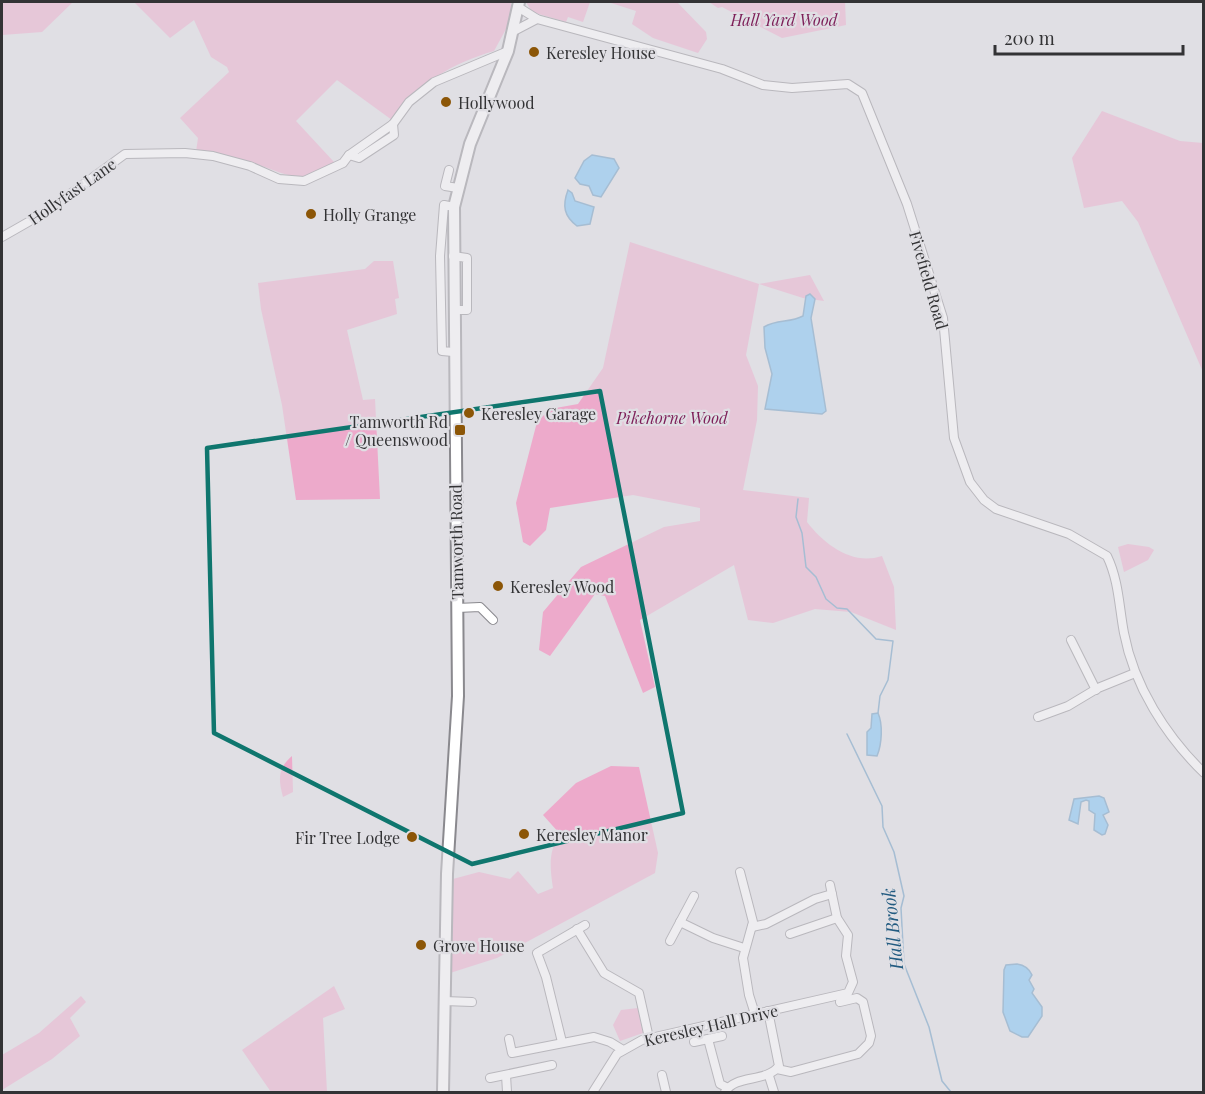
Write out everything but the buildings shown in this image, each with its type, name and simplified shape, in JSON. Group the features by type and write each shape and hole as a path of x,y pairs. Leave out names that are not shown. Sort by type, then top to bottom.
{"main road":[{"name":"Tamworth Road","path":"443,1092 447,874 458,696 453,352 454,207 470,144 508,51 519,4"}],"street":[{"name":"Fivefield Road","path":"519,4 537,19 722,69 763,85 792,88 848,84 862,93 907,204 943,318 954,438 970,482 984,500 996,509 1069,534 1107,556 1118,591 1124,634 1135,673 1143,691 1170,733 1203,773"},
{"path":"514,31 537,19"},
{"name":"Hollyfast Lane","path":"2,237 44,213 125,154 185,153 213,156 250,166 279,179 304,181 336,167 393,124 409,102 434,82 489,56 508,51"},
{"path":"489,56 500,72"},
{"path":"449,170 445,189 458,188"},
{"path":"453,352 442,351 440,256 444,205 454,207"},
{"path":"457,608 480,607 493,620"},
{"path":"1071,640 1096,690"},
{"path":"1038,717 1068,706 1096,690 1135,673"},
{"path":"740,872 752,917 752,927 744,948 745,978 755,1014"},
{"path":"790,934 837,918 830,885"},
{"path":"752,927 766,924 815,899 832,894"},
{"path":"670,941 694,896"},
{"name":"Keresley Hall Drive","path":"593,1092 606,1067 623,1050 650,1038 852,990 853,982 846,956 848,935 837,918"},
{"path":"680,922 713,938 744,948"},
{"path":"562,1042 546,977 536,956 539,951 581,927 604,973 639,993 650,1038"},
{"path":"777,1069 791,1072 850,1058 864,1049 871,1036 863,1002 857,998 840,1002"},
{"path":"444,1001 472,1002"},
{"path":"708,1039 720,1084 727,1090 769,1076 777,1069 780,1062 768,1011"},
{"path":"694,1042 722,1036"},
{"path":"509,1039 512,1053 594,1037 610,1042 623,1050"},
{"path":"490,1078 552,1065"},
{"path":"506,1075 507,1092"},
{"path":"662,1075 666,1092"},
{"path":"769,1076 774,1092"}],"highlighted area":[{"path":"600,391 683,813 472,864 214,733 207,448"}],"green space":[{"path":"2,2 73,2 42,32 2,35"},
{"path":"134,2 511,2 512,11 506,29 494,51 464,62 437,76 412,96 392,120 337,80 296,121 334,162 312,174 295,176 241,160 196,152 198,138 180,118 229,72 227,67 211,57 194,20 170,38"},
{"path":"526,2 590,2 583,22 568,17 566,22 532,12"},
{"path":"608,2 677,2 706,32 707,39 698,53 653,38 632,24 636,11"},
{"name":"Hall Yard Wood","path":"709,2 845,2 846,25 782,38"},
{"path":"1102,111 1180,141 1203,143 1203,372 1138,222 1122,201 1084,208 1072,158"},
{"name":"Pikehorne Wood","path":"630,242 759,284 746,355 758,386 757,420 743,490 809,498 807,522 830,545 860,558 882,556 894,587 896,630 851,612 815,609 773,623 748,620 734,565 640,620 655,687 643,693 605,596 595,594 550,656 539,650 543,612 581,567 664,527 700,521 700,508 633,495 550,508 546,530 530,546 523,542 516,503 537,422 550,409 578,404 603,368"},
{"path":"374,261 393,261 399,298 395,299 397,314 347,330 363,400 375,399 380,499 296,500 282,405 261,309 258,283 365,269"},
{"path":"810,275 824,301 803,298 759,284"},
{"path":"1128,544 1154,550 1148,560 1124,572 1118,547"},
{"path":"292,756 293,792 283,797 280,774"},
{"path":"611,766 639,767 658,853 655,873 497,958 450,973 453,879 479,872 510,879 518,871 538,894 553,888 552,853 560,834 543,815 576,783"},
{"path":"334,986 345,1009 323,1018 327,1092 271,1092 242,1050"},
{"path":"81,996 86,1002 70,1018 80,1036 52,1059 2,1090 2,1055 39,1033"},
{"path":"638,1008 643,1033 620,1041 613,1025 621,1010"}],"water":[{"path":"592,155 614,159 619,168 601,197 593,195 589,186 580,184 575,178 584,161"},
{"path":"568,190 575,201 594,207 590,224 577,226 569,218 565,210"},
{"path":"810,294 815,299 811,318 826,411 822,414 765,409 772,374 765,348 764,327 803,316 806,296"},
{"path":"878,713 881,728 879,751 877,756 867,755 867,732 871,728 872,714"},
{"path":"1099,796 1104,798 1109,812 1103,815 1108,825 1105,834 1102,835 1094,830 1095,814 1089,810 1089,801 1081,802 1078,824 1069,820 1074,799"},
{"path":"1017,964 1026,967 1031,973 1029,980 1034,989 1032,993 1042,1007 1042,1016 1028,1037 1022,1037 1010,1031 1003,1012 1004,970 1006,965"}],"waterway":[{"name":"Hall Brook","path":"798,499 796,517 802,533 806,567 816,577 826,599 837,608 847,609 876,639 893,641 888,680 880,696 878,713"},
{"name":"Hall Brook","path":"847,734 882,806 883,827 894,852 904,896 901,908 904,964 929,1027 942,1081 951,1092"}],"place":[{"name":"Keresley House","path":"534,52"},
{"name":"Hollywood","path":"446,102"},
{"name":"Holly Grange","path":"311,214"},
{"name":"Keresley Garage","path":"469,413"},
{"name":"Tamworth Rd / Queenswood","path":"460,430"},
{"name":"Keresley Wood","path":"498,586"},
{"name":"Keresley Manor","path":"524,834"},
{"name":"Fir Tree Lodge","path":"412,837"},
{"name":"Grove House","path":"421,945"}]}
